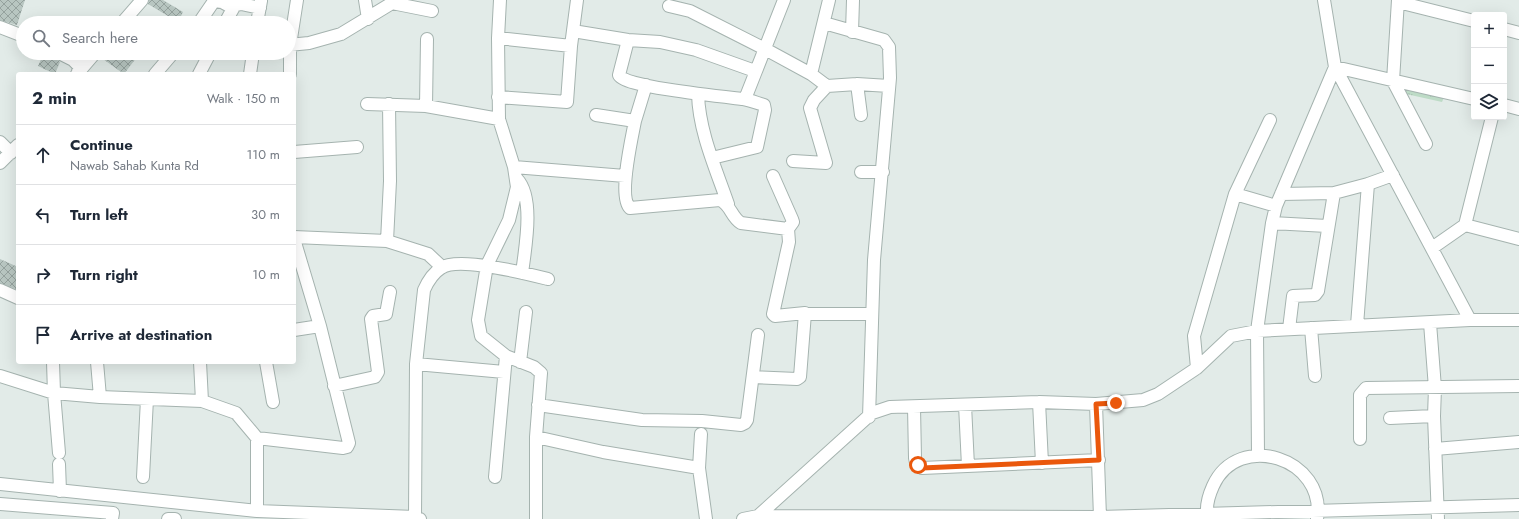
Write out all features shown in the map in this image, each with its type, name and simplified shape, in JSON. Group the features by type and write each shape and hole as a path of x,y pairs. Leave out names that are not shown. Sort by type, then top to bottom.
{"street":[{"path":"128,16 142,0"},
{"path":"295,16 297,0"},
{"path":"365,0 368,19"},
{"path":"500,0 498,38 499,119 515,172 517,187 512,212 486,265 478,320 482,336 506,356 541,372 536,436 536,519"},
{"path":"498,97 567,102 571,46 577,0"},
{"path":"745,99 784,0"},
{"path":"811,74 829,0"},
{"path":"852,32 853,0"},
{"path":"1324,0 1335,66 1470,320"},
{"path":"204,16 214,1 222,2 233,8"},
{"path":"1426,144 1393,81 1398,1 1471,20"},
{"path":"296,44 310,43 341,34 368,19 392,3 432,11"},
{"path":"229,16 235,5 260,4 258,16"},
{"path":"669,6 690,12 765,49 811,74 827,86 857,84 889,86"},
{"path":"824,23 886,41 890,60 883,172 874,260 869,417"},
{"path":"0,27 16,33"},
{"path":"1507,30 1519,33"},
{"path":"573,31 628,40 660,42 696,50 755,71"},
{"path":"498,38 571,46"},
{"path":"426,106 427,39"},
{"path":"628,40 619,78 646,85 698,94 745,99 764,104 766,107 757,147 712,158"},
{"path":"73,60 79,66 79,72"},
{"path":"80,72 90,60"},
{"path":"157,72 167,60"},
{"path":"200,72 206,60"},
{"path":"250,72 252,60"},
{"path":"290,60 290,72"},
{"path":"1335,66 1471,98"},
{"path":"1258,455 1257,331 1272,223 1276,206 1335,66"},
{"path":"857,84 861,115"},
{"path":"646,85 635,121 625,176 626,201 630,208 716,200 728,204"},
{"path":"793,161 826,163 810,108 814,100 827,86"},
{"path":"698,94 698,110 712,158 728,204 736,220 741,223 788,229"},
{"path":"367,104 426,106 499,119"},
{"path":"387,241 390,181 389,104"},
{"path":"1507,106 1519,109"},
{"path":"596,115 635,121"},
{"path":"1197,368 1194,336 1235,194 1270,120"},
{"path":"1432,248 1465,225 1491,120"},
{"path":"0,142 14,149 0,163"},
{"path":"296,152 357,147"},
{"path":"515,172 625,176"},
{"path":"515,172 522,184 526,197 526,233 522,273"},
{"path":"862,172 883,172"},
{"path":"1281,194 1334,193 1368,184 1393,175"},
{"path":"773,176 793,222 788,229 789,242 773,314 775,316 802,312 806,314 872,314"},
{"path":"1357,325 1368,184"},
{"path":"1289,329 1293,296 1315,295 1318,291 1327,226 1334,193"},
{"path":"1235,194 1276,206"},
{"path":"1272,223 1327,226"},
{"path":"1465,225 1519,239"},
{"path":"296,238 387,241 428,254 442,267"},
{"path":"257,438 347,447 349,440 334,386 320,326 297,257"},
{"path":"0,484 219,513 417,518 416,364 424,290 429,280 442,267 453,265 486,265 548,279"},
{"path":"0,290 16,297"},
{"path":"334,386 375,377 378,372 372,318 373,316 386,314 390,292"},
{"path":"520,362 526,312"},
{"path":"753,377 799,379 806,314"},
{"path":"758,516 872,413 890,407 1039,402 1096,404 1143,400 1158,394 1197,368 1231,336 1257,331 1357,325 1470,320 1519,320"},
{"path":"1430,322 1435,388 1434,416 1438,513"},
{"path":"296,330 320,326"},
{"path":"1312,328 1315,376"},
{"path":"538,405 642,420 702,421 741,425 745,424 747,420 758,335"},
{"path":"495,477 506,356"},
{"path":"53,364 60,491"},
{"path":"97,364 100,397"},
{"path":"200,364 202,401"},
{"path":"266,364 272,402"},
{"path":"416,364 504,372"},
{"path":"0,376 54,393 100,397 202,401 236,413 257,438 265,514"},
{"path":"1360,439 1360,395 1366,388 1519,386"},
{"path":"143,477 147,399"},
{"path":"1039,402 1042,463"},
{"path":"1096,404 1099,460 1108,517"},
{"path":"965,405 968,466"},
{"path":"914,407 915,458 918,465 922,468 1099,460"},
{"path":"1390,418 1434,416"},
{"path":"701,434 699,468 706,519"},
{"path":"536,436 603,452 699,468"},
{"path":"1436,449 1519,442"},
{"path":"1207,516 1208,496 1219,476 1227,468 1241,459 1258,455 1276,457 1293,464 1306,477 1315,492 1317,515"},
{"path":"0,504 113,513 112,519"},
{"path":"743,519 758,516 1108,517 1438,513 1519,505"},
{"path":"168,519 175,519"}],"green space":[{"path":"1401,85 1445,95 1442,102 1406,94"}],"building":[{"path":"0,0 25,0 20,16 16,16 16,25 0,20"},
{"path":"149,0 163,0 183,12 181,16 168,16 148,4"},
{"path":"41,60 57,60 60,62 56,72 51,72 38,66"},
{"path":"104,60 135,60 126,72 121,72"},
{"path":"0,259 16,266 16,289 0,283"}],"route":[{"path":"918,465 922,468 1099,460 1096,404 1116,403"}]}
